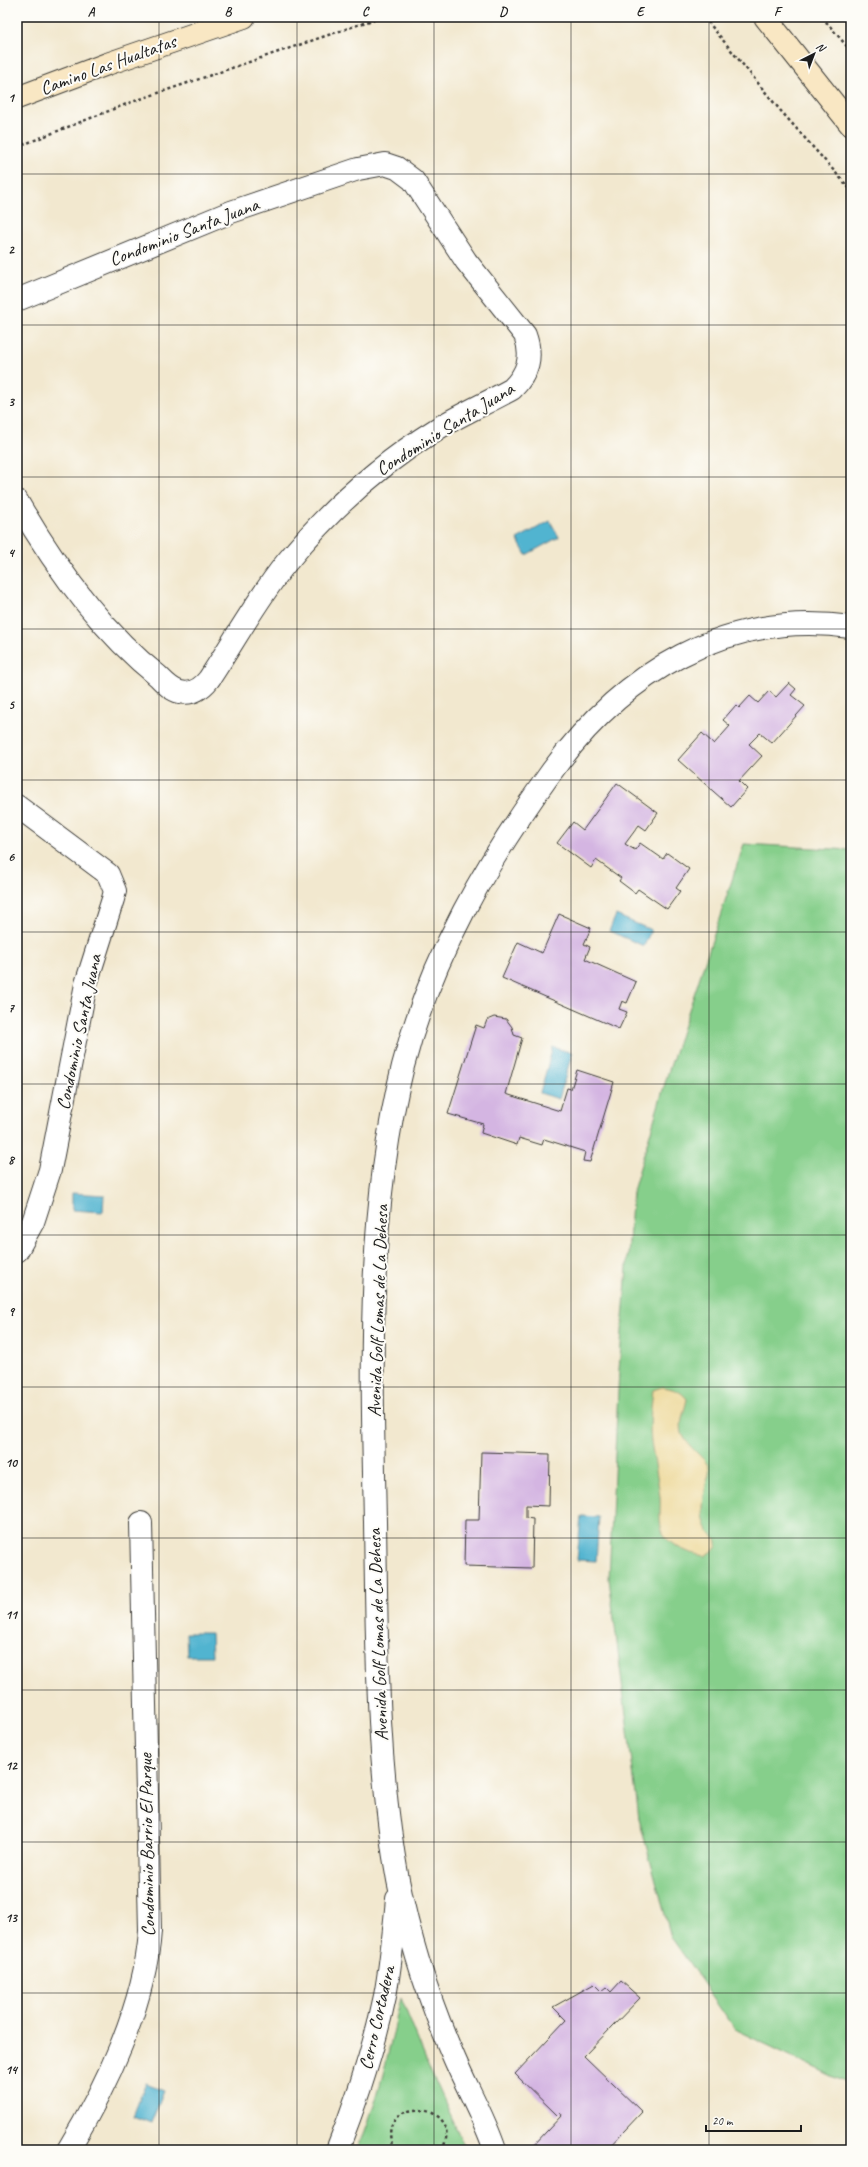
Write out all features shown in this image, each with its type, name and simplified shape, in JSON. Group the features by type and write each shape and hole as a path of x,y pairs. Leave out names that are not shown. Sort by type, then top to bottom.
{"street":[{"name":"Camino Las Hualtatas","path":"17,98 107,64 244,17"},
{"path":"765,17 851,125"},
{"name":"Condominio Santa Juana","path":"17,300 231,212 358,169 384,164 397,168 412,180 466,261 525,335 529,345 530,356 528,368 522,380 512,389 466,413 405,450 371,475 311,533 285,564 204,686 196,690 181,692 174,689 123,645 98,616 58,564 17,501"},
{"name":"Avenida Golf Lomas de La Dehesa","path":"496,2147 440,2026 417,1957 399,1882 387,1810 379,1726 373,1356 378,1240 386,1160 393,1111 404,1062 419,1014 436,968 459,918 486,869 569,748 613,701 654,670 681,654 739,633 771,627 803,624 851,627"},
{"name":"Condominio Santa Juana","path":"17,806 108,874 115,890 83,997 66,1094 50,1170 33,1222 17,1251"},
{"name":"Condominio Barrio El Parque","path":"68,2150 100,2091 120,2045 137,2000 148,1956 150,1924 140,1523"},
{"name":"Cerro Cortadera","path":"337,2150 359,2091 385,1996 399,1882"}],"path":[{"path":"17,146 129,103 381,17"},
{"path":"704,17 780,110 851,190"},
{"path":"822,17 851,51"},
{"path":"394,2150 390,2141 390,2131 394,2122 400,2115 408,2110 417,2108 426,2110 440,2120 446,2136 442,2150"}],"green space":[{"path":"744,844 851,850 851,2085 736,2030 671,1937 639,1819 609,1579 619,1370 633,1191 668,1073"},
{"path":"401,1998 430,2070 466,2150 357,2150 365,2132 388,2056"}],"sand":[{"path":"662,1387 676,1390 687,1399 682,1420 682,1433 688,1444 708,1465 709,1475 706,1484 703,1515 707,1529 717,1541 717,1547 705,1556 687,1552 676,1546 666,1538 661,1529 660,1497 650,1430 653,1390"}],"water":[{"path":"550,521 559,537 526,555 517,539"},
{"path":"616,915 651,930 644,946 609,931"},
{"path":"553,1047 572,1053 559,1099 540,1093"},
{"path":"72,1193 104,1195 103,1212 72,1210"},
{"path":"581,1516 599,1517 596,1561 577,1560"},
{"path":"186,1633 211,1633 212,1656 187,1656"},
{"path":"146,2083 164,2090 151,2123 133,2116"}],"building":[{"path":"789,683 796,689 791,695 805,706 772,743 760,733 749,744 762,756 739,781 747,789 731,807 678,760 702,733 714,744 730,726 723,720 736,705 739,708 750,696 758,703 769,691 776,697"},
{"path":"617,783 658,813 646,830 639,825 625,844 635,850 640,843 663,859 667,853 689,869 676,888 680,891 667,909 638,889 635,893 619,881 621,878 596,860 591,868 557,843 573,822 583,830"},
{"path":"559,914 591,928 584,944 590,947 585,959 636,982 627,1003 622,1001 619,1009 627,1012 619,1029 502,978 518,942 542,953"},
{"path":"494,1017 506,1019 512,1027 514,1035 522,1038 506,1094 560,1111 567,1088 571,1089 577,1070 614,1082 590,1162 583,1161 585,1152 544,1139 542,1145 519,1138 517,1145 481,1133 483,1124 448,1114 476,1025 484,1028 487,1020"},
{"path":"481,1452 550,1454 549,1506 526,1505 526,1518 533,1519 532,1568 464,1566 465,1520 479,1520"},
{"path":"621,1981 640,1998 584,2056 642,2112 606,2150 535,2150 532,2147 562,2115 560,2112 557,2115 515,2074 566,2020 553,2007 594,1984 601,1991 606,1987 611,1992"}]}
